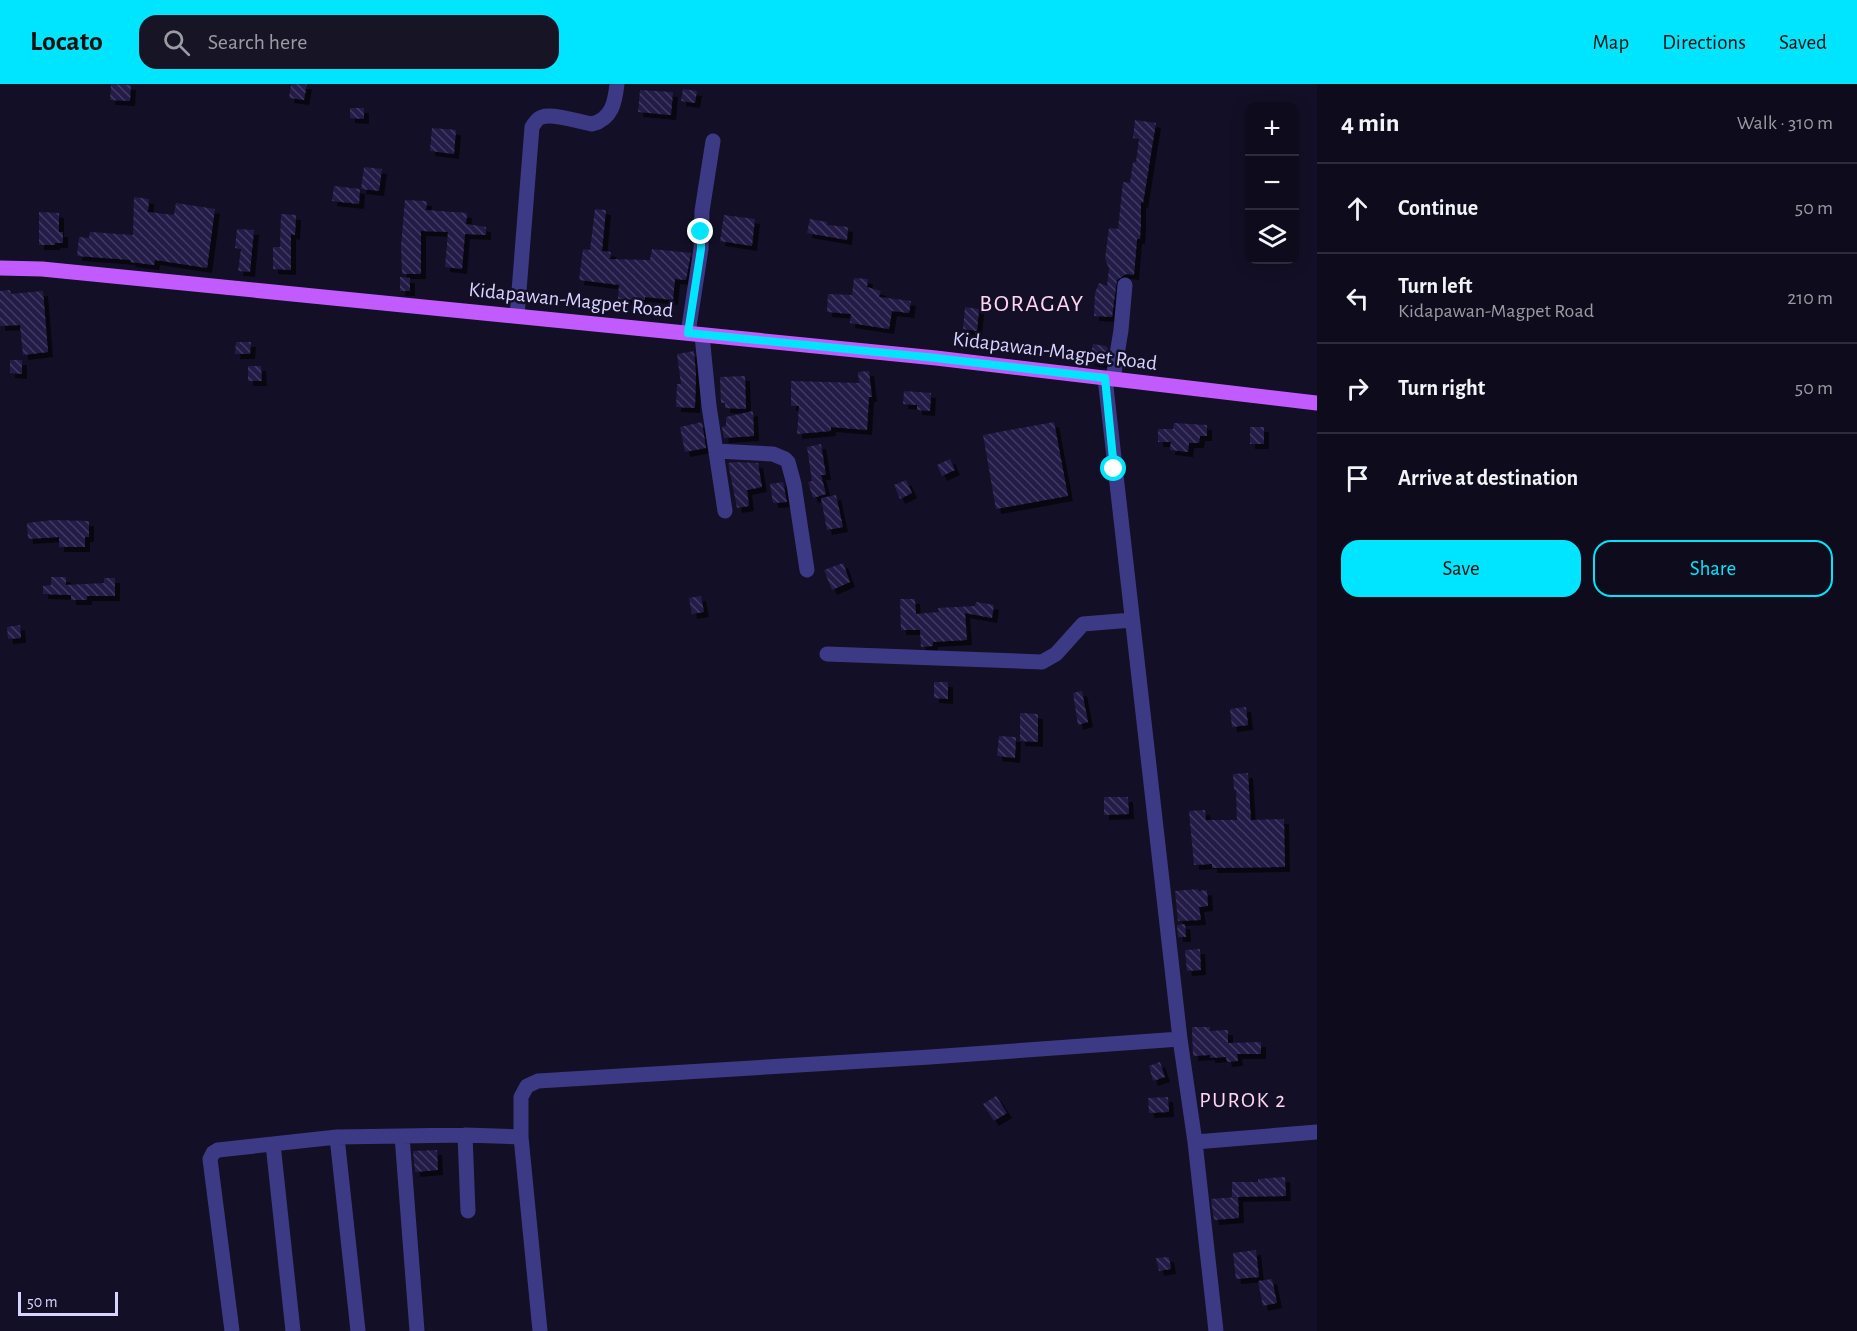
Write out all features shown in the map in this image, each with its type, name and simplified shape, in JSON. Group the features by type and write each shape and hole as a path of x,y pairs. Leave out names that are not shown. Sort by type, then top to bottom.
{"main road":[{"name":"Kidapawan-Magpet Road","path":"0,268 42,269 936,358 1317,403"}],"street":[{"path":"517,316 532,127 536,120 550,116 597,123 612,109 617,84"},
{"path":"713,141 702,212 695,334 725,511"},
{"path":"1125,285 1121,330 1109,378 1132,620 1216,1331"},
{"path":"716,451 773,454 788,462 794,484 807,570"},
{"path":"826,654 1042,662 1056,654 1083,624 1132,620"},
{"path":"540,1331 521,1137 521,1097 527,1086 538,1081 1180,1039"},
{"path":"1195,1142 1317,1132"},
{"path":"232,1331 210,1159 213,1153 218,1150 337,1137 465,1135 521,1137"},
{"path":"465,1135 468,1211"},
{"path":"402,1136 417,1331"},
{"path":"337,1137 358,1331"},
{"path":"273,1144 293,1331"}],"building":[{"path":"111,84 131,85 130,101 110,100"},
{"path":"291,84 307,84 304,100 289,98"},
{"path":"683,89 697,91 695,103 681,101"},
{"path":"640,90 673,92 671,115 638,112"},
{"path":"350,108 364,108 364,119 350,118"},
{"path":"1135,120 1156,123 1143,203 1141,202 1140,239 1137,239 1134,275 1126,274 1117,280 1112,317 1094,316 1095,293 1099,283 1107,286 1109,268 1105,259 1109,228 1118,229 1123,182 1130,183 1133,162 1136,162 1139,139 1133,138"},
{"path":"432,128 456,130 454,154 430,151"},
{"path":"364,167 382,169 379,191 361,189"},
{"path":"334,186 360,189 359,204 332,201"},
{"path":"134,197 149,199 148,212 174,215 176,203 215,209 207,268 155,260 154,265 130,262 131,260 77,256 79,237 89,238 90,232 133,235"},
{"path":"405,200 427,201 426,210 467,213 466,224 486,227 486,235 465,234 462,269 445,267 448,232 421,231 421,274 402,274 401,246"},
{"path":"595,209 606,210 602,251 611,252 610,259 650,260 652,249 691,253 686,280 675,279 673,300 645,297 645,300 618,299 619,285 579,280 583,249 590,250"},
{"path":"39,212 59,213 59,232 63,232 63,243 39,245"},
{"path":"281,214 296,215 295,235 291,234 291,270 273,269 273,247 280,247"},
{"path":"724,215 755,219 752,246 720,241"},
{"path":"810,219 827,222 827,225 848,227 847,240 807,233"},
{"path":"237,229 254,230 250,272 238,271 241,249 235,248"},
{"path":"400,277 410,278 410,291 400,291"},
{"path":"854,278 868,279 867,287 881,291 879,297 911,301 909,313 892,311 889,329 850,323 851,314 827,312 828,294 852,295"},
{"path":"10,290 11,294 43,291 48,352 23,355 20,325 0,326 0,291"},
{"path":"965,307 979,309 977,331 963,329"},
{"path":"236,342 251,342 250,354 235,354"},
{"path":"1093,344 1108,348 1106,364 1090,361"},
{"path":"694,351 695,408 676,407 677,384 681,384 677,354"},
{"path":"10,360 22,360 22,374 10,373"},
{"path":"248,366 261,366 262,381 248,381"},
{"path":"869,371 872,397 869,397 867,430 831,427 831,431 797,434 799,406 791,406 791,381 859,383 858,372"},
{"path":"745,376 746,409 725,408 725,403 721,403 720,377"},
{"path":"904,391 931,393 930,411 917,410 917,405 903,404"},
{"path":"753,411 754,436 724,438 722,427 726,426 726,417"},
{"path":"702,422 706,448 685,452 680,427"},
{"path":"1054,422 1068,496 996,509 983,435"},
{"path":"1174,423 1207,425 1207,436 1200,436 1199,443 1189,443 1188,452 1170,450 1171,442 1158,442 1158,429 1173,429"},
{"path":"1250,427 1264,427 1264,444 1250,444"},
{"path":"821,444 826,475 821,475 826,494 813,498 808,482 812,481 807,447"},
{"path":"950,459 955,470 942,476 937,465"},
{"path":"728,463 758,463 762,487 747,490 749,506 737,508"},
{"path":"906,480 912,493 900,499 894,485"},
{"path":"783,482 787,502 773,503 770,484"},
{"path":"836,495 843,527 827,530 821,498"},
{"path":"53,520 89,521 89,537 85,537 85,547 59,547 59,537 28,539 27,523"},
{"path":"843,563 850,582 832,590 824,570"},
{"path":"51,577 66,577 66,585 104,583 104,578 115,578 115,596 87,596 87,600 71,600 71,595 43,594 43,586 51,585"},
{"path":"701,596 704,612 692,614 689,598"},
{"path":"900,599 915,599 916,614 939,612 938,608 975,606 976,602 994,605 992,618 965,613 967,640 933,642 933,646 921,647 920,630 901,630"},
{"path":"20,625 21,638 8,639 7,627"},
{"path":"934,682 948,682 948,699 934,698"},
{"path":"1082,691 1088,722 1078,725 1073,693"},
{"path":"1246,707 1248,725 1232,727 1230,709"},
{"path":"1020,713 1038,714 1038,742 1020,741"},
{"path":"999,736 1016,737 1015,758 997,756"},
{"path":"1248,773 1251,820 1284,819 1285,867 1212,868 1212,864 1194,865 1189,811 1205,810 1206,820 1237,820 1233,774"},
{"path":"1104,797 1128,797 1129,814 1104,815"},
{"path":"1198,889 1198,891 1207,890 1208,906 1199,907 1201,920 1178,921 1175,891"},
{"path":"1185,924 1186,937 1178,937 1177,925"},
{"path":"1200,949 1201,970 1187,971 1185,950"},
{"path":"1192,1027 1210,1027 1210,1031 1228,1030 1228,1043 1261,1042 1261,1054 1237,1054 1238,1061 1227,1062 1226,1057 1193,1056"},
{"path":"1160,1062 1165,1077 1153,1081 1149,1066"},
{"path":"996,1096 1007,1113 994,1121 983,1104"},
{"path":"1168,1097 1169,1112 1149,1113 1148,1098"},
{"path":"437,1150 438,1170 415,1172 413,1151"},
{"path":"1285,1177 1286,1196 1232,1197 1232,1182 1258,1182 1258,1179"},
{"path":"1238,1197 1239,1218 1214,1220 1211,1199"},
{"path":"1256,1250 1259,1277 1236,1279 1233,1253"},
{"path":"1169,1257 1171,1269 1159,1271 1156,1258"},
{"path":"1272,1279 1277,1303 1263,1306 1258,1281"}],"district":[{"name":"BORAGAY","path":"1032,304"},
{"name":"PUROK 2","path":"1243,1100"}],"route":[{"path":"701,232 701,249 688,333 1105,378 1114,469"}]}
